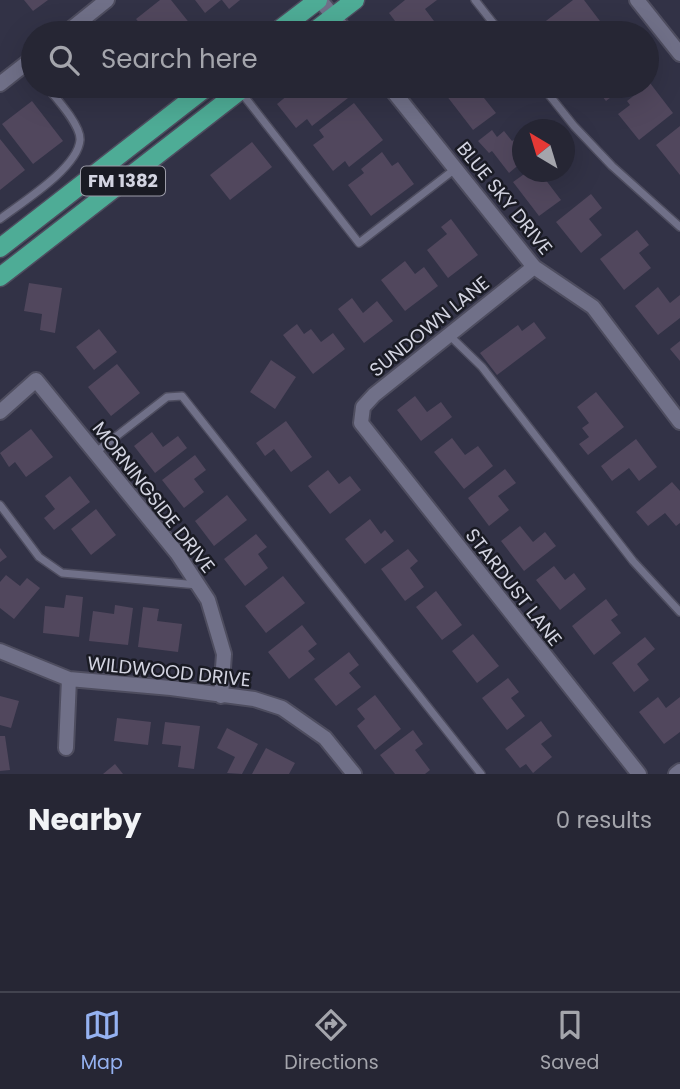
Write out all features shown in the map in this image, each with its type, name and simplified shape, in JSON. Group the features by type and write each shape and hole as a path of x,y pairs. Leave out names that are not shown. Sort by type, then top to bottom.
{"main road":[{"path":"291,21 319,0"},
{"path":"329,21 355,0"},
{"name":"FM 1382","path":"0,248 193,98"},
{"name":"FM 1382","path":"0,277 230,98"}],"street":[{"path":"81,21 107,0"},
{"path":"319,0 337,21"},
{"path":"636,0 653,21"},
{"path":"659,28 680,54"},
{"path":"0,84 21,70"},
{"name":"BLUE SKY DRIVE","path":"398,98 534,267 593,307 680,422"},
{"name":"SUNDOWN LANE","path":"361,423 363,407 374,395 534,267"},
{"name":"MORNINGSIDE DRIVE","path":"0,412 36,380 177,553 208,600 225,654 221,696"},
{"name":"STARDUST LANE","path":"361,423 639,774"},
{"name":"WILDWOOD DRIVE","path":"0,651 69,679 254,699 282,708 325,738 354,774"},
{"path":"65,748 69,679"}],"lane":[{"path":"475,0 492,21"},
{"path":"0,219 62,171 75,153 80,140 77,127 55,98"},
{"path":"250,98 359,243 454,169"},
{"path":"552,98 612,166 680,227"},
{"path":"449,335 482,367 633,561 680,612"},
{"path":"96,453 167,397 182,396 481,774"},
{"path":"0,505 39,557 62,573 198,585"}],"building":[{"path":"24,0 48,0 33,11"},
{"path":"160,0 171,0 188,21 138,21 136,19"},
{"path":"195,0 221,0 205,13"},
{"path":"222,0 240,0 229,9"},
{"path":"405,0 437,0 425,9 434,21 395,21 389,13"},
{"path":"573,0 584,0 600,21 546,21"},
{"path":"659,95 673,113 639,140 618,114 630,105 627,101 631,98 659,98"},
{"path":"284,98 348,98 312,126 307,119 296,128 277,104"},
{"path":"448,98 484,98 496,113 473,130"},
{"path":"32,101 63,141 33,164 2,124"},
{"path":"354,103 383,140 349,167 345,161 333,171 313,145 324,137 319,130"},
{"path":"680,126 680,175 656,145"},
{"path":"492,130 497,137 504,131 512,141 512,170 509,173 492,151 489,153 478,141"},
{"path":"0,139 25,170 0,190"},
{"path":"252,142 272,167 230,200 210,175"},
{"path":"382,152 392,166 398,162 414,184 371,216 348,185 364,173 361,169"},
{"path":"513,182 547,182 561,200 539,216"},
{"path":"591,194 602,208 589,219 602,235 581,253 556,222"},
{"path":"451,219 478,255 448,278 427,250 447,234 441,227"},
{"path":"637,230 649,245 639,253 651,268 624,290 600,259"},
{"path":"405,261 415,274 424,267 438,286 405,311 381,280"},
{"path":"29,283 62,288 55,333 40,330 42,314 24,311"},
{"path":"658,287 670,303 680,295 680,318 658,335 635,306"},
{"path":"352,298 363,313 377,301 393,321 364,343 338,309"},
{"path":"534,322 546,338 497,375 480,353 518,325 522,331"},
{"path":"297,324 304,334 311,329 321,342 333,333 345,349 313,374 283,335"},
{"path":"99,329 117,352 94,370 76,347"},
{"path":"680,341 680,361 670,349"},
{"path":"271,360 296,377 275,409 250,392"},
{"path":"117,364 140,393 111,416 88,387"},
{"path":"596,392 624,427 588,455 579,444 589,437 582,428 589,423 577,407"},
{"path":"415,396 427,412 441,402 452,417 421,441 397,410"},
{"path":"286,421 312,457 291,472 274,449 265,456 256,443"},
{"path":"31,429 53,457 26,477 15,462 9,467 0,453"},
{"path":"152,432 163,447 178,436 187,448 155,473 134,446"},
{"path":"452,438 465,455 478,446 493,466 464,489 434,452"},
{"path":"636,439 657,467 639,481 629,468 612,481 601,466"},
{"path":"195,455 206,470 194,479 204,492 184,508 162,480"},
{"path":"505,469 516,483 498,496 509,510 489,526 468,498"},
{"path":"328,470 339,484 350,476 361,490 330,514 308,486"},
{"path":"70,476 90,502 54,530 44,518 55,509 45,496"},
{"path":"672,482 680,491 680,523 676,526 665,513 648,526 636,512"},
{"path":"227,495 247,520 214,546 195,521"},
{"path":"96,509 116,535 91,555 71,529"},
{"path":"370,519 381,534 385,530 394,541 365,564 345,539"},
{"path":"520,526 533,542 545,532 556,546 524,571 501,541"},
{"path":"256,534 267,547 258,554 268,568 245,586 224,559"},
{"path":"0,548 7,557 0,562"},
{"path":"408,549 418,561 410,568 424,587 405,601 381,569"},
{"path":"554,566 565,580 574,573 586,589 560,610 536,580"},
{"path":"6,575 20,586 27,578 40,588 14,619 0,608 0,582"},
{"path":"283,576 305,603 266,633 245,606"},
{"path":"436,591 462,625 442,640 416,607"},
{"path":"66,595 83,597 79,637 43,633 45,606 64,608"},
{"path":"606,599 618,615 611,620 621,633 594,655 572,626"},
{"path":"115,605 133,608 128,645 89,641 93,611 114,614"},
{"path":"143,607 159,609 157,621 182,624 178,652 138,647"},
{"path":"302,625 317,644 308,651 315,659 289,679 268,652"},
{"path":"473,634 499,666 477,683 452,651"},
{"path":"645,637 655,649 637,664 649,680 634,692 612,663"},
{"path":"349,652 359,665 349,673 361,687 336,706 314,679"},
{"path":"508,678 519,692 511,698 525,716 507,730 482,698"},
{"path":"375,695 401,729 375,750 357,726 365,719 357,709"},
{"path":"0,696 19,701 11,728 0,725"},
{"path":"658,697 666,708 680,697 680,732 664,744 639,712"},
{"path":"117,718 151,722 148,745 114,741"},
{"path":"541,721 552,736 541,744 552,757 533,773 526,764 520,768 505,749"},
{"path":"165,722 200,726 194,769 178,767 181,746 162,744"},
{"path":"227,728 258,744 242,774 227,773 235,757 217,748"},
{"path":"413,730 423,744 415,750 430,770 425,774 395,774 380,755"},
{"path":"0,736 5,736 10,770 0,771"},
{"path":"266,748 295,763 289,774 252,774"},
{"path":"115,764 123,774 103,774"}]}
